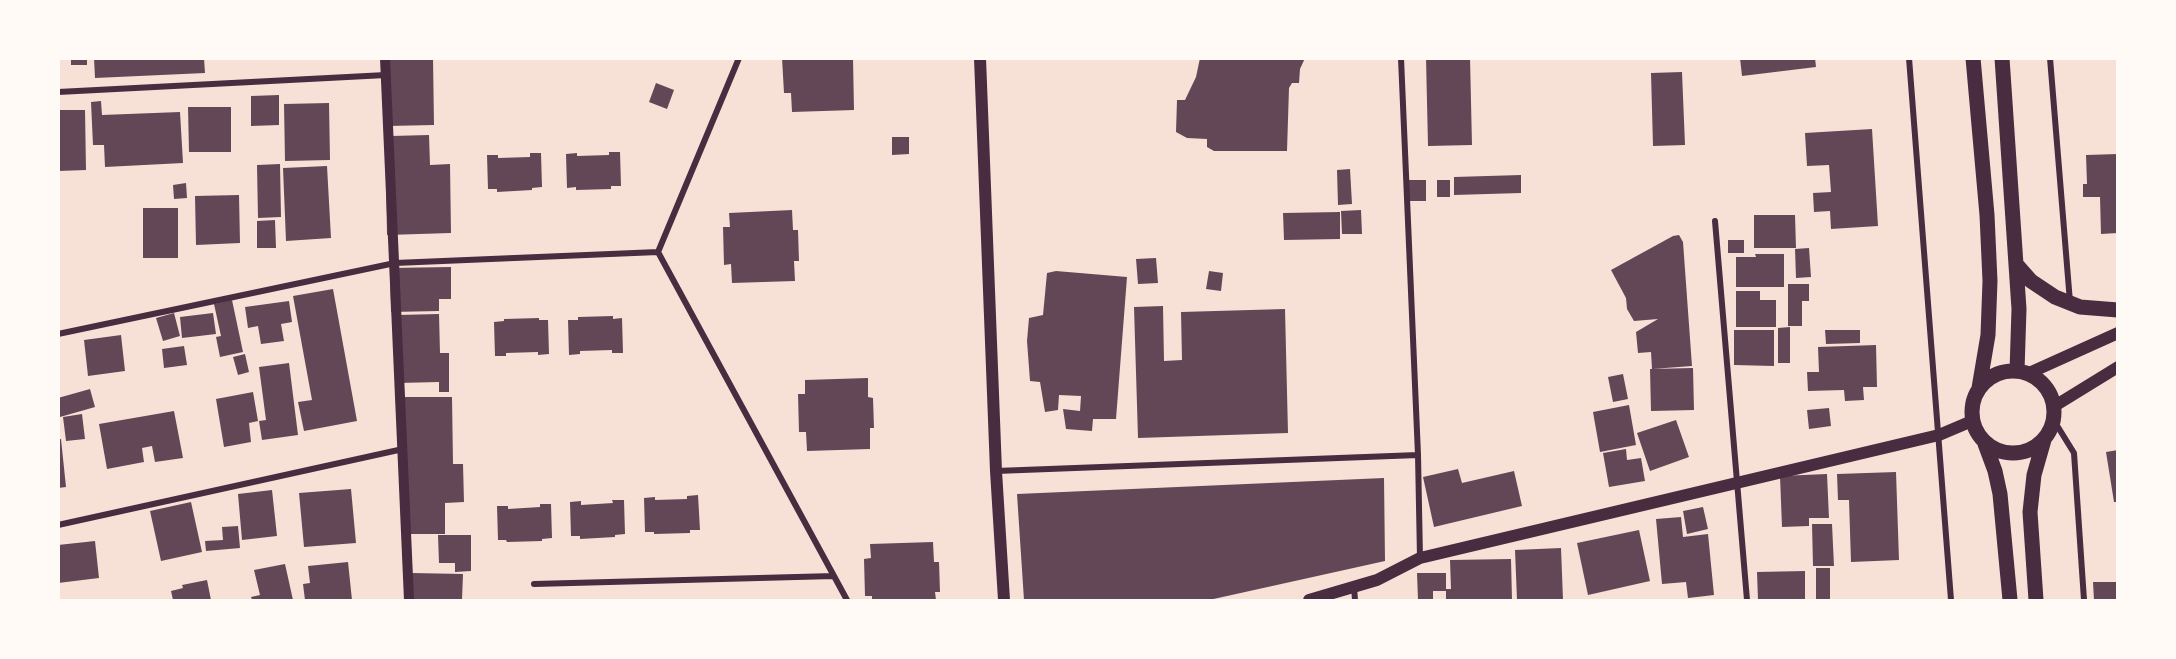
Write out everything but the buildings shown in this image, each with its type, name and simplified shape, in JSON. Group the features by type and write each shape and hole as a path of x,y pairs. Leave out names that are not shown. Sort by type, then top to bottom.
{"main road":[{"path":"980,58 996,471 1004,600"},
{"path":"1973,58 1987,215 1990,281 1988,335 1979,388 1971,409 1972,421 1985,444 1995,471 2000,494 2010,600"},
{"path":"2002,58 2022,372"},
{"path":"2016,264 2031,281 2043,290 2070,303 2088,308 2118,310"},
{"path":"1979,388 1996,375 2022,372 2118,333"},
{"path":"2053,413 2118,367"},
{"path":"2022,372 2045,387 2053,413 2034,475 2030,512 2036,600"},
{"path":"1310,600 1377,580 1420,558 1939,435 1972,421"},
{"path":"1985,444 2009,454 2022,453 2034,448 2044,440"}],"street":[{"path":"386,58 409,600"},
{"path":"658,252 739,58"},
{"path":"1401,58 1418,454 1420,558"},
{"path":"1909,58 1951,600"},
{"path":"2050,58 2070,303"},
{"path":"58,92 386,75"},
{"path":"1715,221 1746,600"},
{"path":"58,334 395,263 658,252"},
{"path":"658,252 847,600"},
{"path":"2053,413 2074,453 2084,600"},
{"path":"58,525 403,449"},
{"path":"996,471 1418,454"},
{"path":"534,584 834,576"},
{"path":"1354,587 1355,600"}]}
